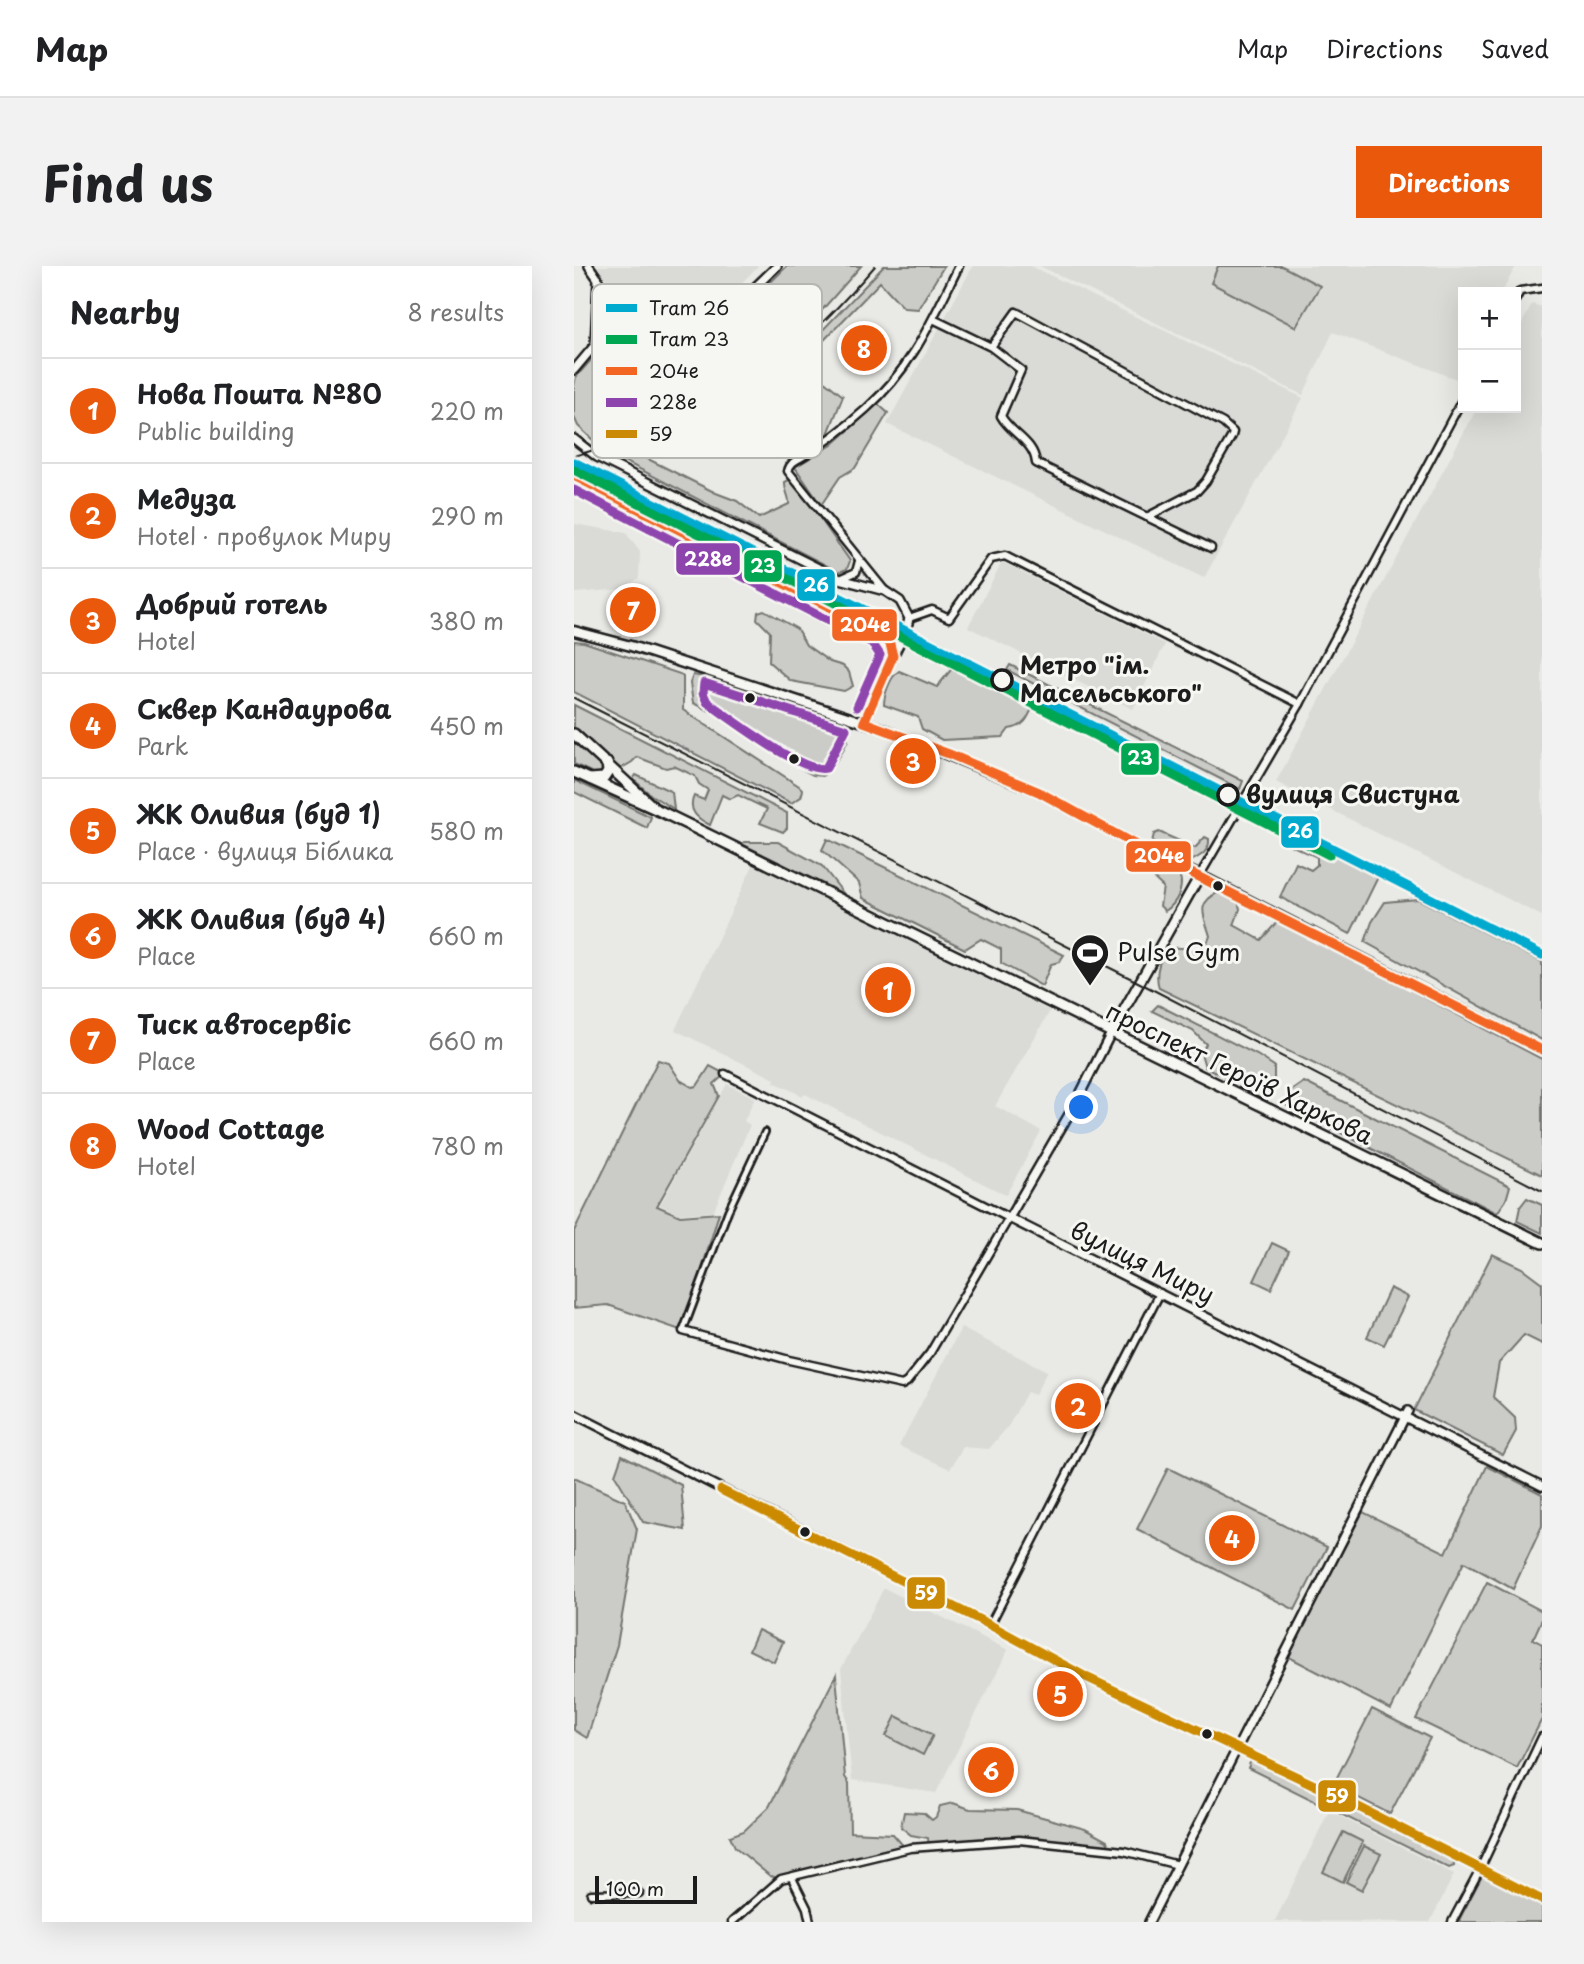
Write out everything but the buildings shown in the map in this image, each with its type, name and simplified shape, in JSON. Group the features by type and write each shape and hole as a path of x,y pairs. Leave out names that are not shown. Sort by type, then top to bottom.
{"main road":[{"path":"574,477 880,633 890,645 893,656 864,722"},
{"path":"574,631 631,646 864,722 1039,792 1134,844 1542,1049"},
{"name":"проспект Героїв Харкова","path":"574,734 656,809"},
{"path":"584,778 604,778 608,772 607,763"},
{"name":"проспект Героїв Харкова","path":"574,772 656,809 1542,1244"},
{"path":"1111,1033 1200,875"}],"street":[{"path":"589,266 598,279 598,284"},
{"path":"758,284 776,266"},
{"path":"822,446 872,404 903,371 959,266"},
{"path":"1521,291 1542,288"},
{"path":"991,347 1016,312 1228,426 1233,432 1230,441 1197,491 1147,517"},
{"path":"933,319 991,347 1021,370 1001,416 1030,447 1035,454 1036,463 1211,548"},
{"path":"574,370 592,349"},
{"path":"1200,875 1300,704 1458,407"},
{"path":"574,439 592,453"},
{"path":"599,458 841,579 885,591"},
{"path":"802,458 789,466 788,471 859,561 885,591 900,601 909,618 893,656"},
{"path":"909,618 932,610 949,618 991,559 1005,556 1300,704"},
{"path":"841,579 856,572 859,561"},
{"path":"765,1132 728,1212 683,1331 789,1360 902,1385 930,1353 1075,1104 1111,1033"},
{"name":"вулиця Миру","path":"725,1074 1009,1218 1407,1414 1542,1486"},
{"path":"990,1625 1160,1293"},
{"path":"574,1414 990,1625 1086,1677 1238,1748 1542,1900"},
{"path":"1149,1922 1407,1414"},
{"path":"1452,1922 1542,1737"},
{"path":"732,1922 781,1879 910,1848 1019,1840 1124,1851 1178,1865"},
{"path":"792,1878 807,1908 810,1922"},
{"path":"591,1894 639,1893"}],"shaded area":[{"path":"593,266 758,266 740,284 610,284"},
{"path":"787,266 861,266 822,310 822,284 769,284"},
{"path":"884,266 944,266 918,309 904,308 880,282 822,342 822,331"},
{"path":"973,266 1031,266 1303,398 1204,578 887,424"},
{"path":"1040,266 1516,266 1505,287 1458,287 1456,379 1333,332 1303,395"},
{"path":"1218,266 1282,266 1320,286 1296,327 1211,283"},
{"path":"1532,304 1542,307 1542,916 1276,782 1474,413 1521,413 1521,325"},
{"path":"592,359 592,439 578,426 574,417 576,377"},
{"path":"822,379 843,396 828,434 822,437"},
{"path":"878,404 888,413 855,468 840,477 821,505 795,467 810,458 822,458 822,451"},
{"path":"646,458 737,501 759,518 789,504 785,482 794,481 850,561 847,569 839,572 622,460"},
{"path":"574,524 626,533 640,552 639,578 622,589 574,593"},
{"path":"1002,562 1165,644 1133,709 968,627"},
{"path":"764,610 797,629 806,645 830,662 843,666 849,672 853,686 844,691 791,681 769,662 770,632 757,619 758,612"},
{"path":"574,641 680,674 683,677 683,710 799,786 803,790 801,797 791,803 574,692"},
{"path":"1010,665 1243,781 1240,789 1007,670"},
{"path":"954,666 1034,704 1030,714 1019,726 1009,729 1003,737 942,740 922,729 918,717 884,705 888,686 899,671 937,687"},
{"path":"693,675 842,723 848,731 848,740 829,772 822,776 813,775 776,756 767,739 693,703 690,683"},
{"path":"574,705 787,813 787,828 783,832 760,823 767,809 738,795 730,799 722,795 710,825 706,823 695,814 692,806 694,796 704,800 708,790 699,784 695,776 674,766 666,768 637,757 620,769 574,729"},
{"path":"574,739 605,766 604,774 597,775 574,764"},
{"path":"636,775 672,792 674,809 651,795 633,779"},
{"path":"574,780 651,817 647,828 574,792"},
{"path":"1159,832 1195,848 1205,837 1209,839 1208,847 1191,861 1152,842 1154,834"},
{"path":"1292,834 1378,877 1350,934 1280,897 1296,863 1311,870 1317,865 1317,857 1286,843"},
{"path":"827,839 1064,955 1059,962 1051,964 1042,986 1001,963 1001,949 981,939 965,949 863,898 859,883 822,850"},
{"path":"778,842 822,866 844,894 742,844"},
{"path":"1147,856 1174,869 1180,878 1178,897 1165,911 1160,906 1163,887 1148,873"},
{"path":"754,863 1050,1011 995,1106 1041,1131 1006,1195 805,1094 803,1096 774,1082 775,1079 675,1030"},
{"path":"1219,892 1238,901 1240,909 1234,925 1261,940 1278,921 1542,1059 1542,1175 1159,988 1159,964 1169,950 1178,948 1199,952 1206,946 1210,936 1204,917 1204,906 1206,901"},
{"path":"1418,899 1542,962 1542,1040 1365,942 1372,922 1385,902"},
{"path":"1158,1005 1274,1066 1274,1082 1265,1095 1205,1067 1201,1053 1206,1044 1193,1031 1152,1011"},
{"path":"658,1060 669,1063 680,1080 692,1087 697,1086 710,1066 725,1074 714,1084 719,1096 657,1206 680,1216 719,1213 683,1331 608,1305 574,1308 574,1231"},
{"path":"1304,1082 1510,1186 1506,1200 1497,1213 1286,1105 1291,1091"},
{"path":"727,1084 755,1098 744,1121 750,1125 713,1212 679,1214 660,1205"},
{"path":"1527,1198 1542,1205 1542,1233 1517,1221 1520,1207"},
{"path":"1272,1243 1289,1251 1271,1289 1254,1281"},
{"path":"1492,1254 1522,1268 1542,1283 1542,1344 1524,1335 1499,1363 1493,1397 1515,1418 1516,1431 1503,1455 1414,1410"},
{"path":"1390,1288 1408,1297 1384,1345 1367,1337"},
{"path":"961,1328 1047,1371 1035,1395 1027,1392 1009,1425 989,1449 963,1447 950,1469 899,1446"},
{"path":"622,1455 681,1485 685,1530 643,1522 615,1475"},
{"path":"1487,1466 1542,1494 1542,1526 1513,1589 1464,1562 1391,1710 1287,1656 1363,1512 1446,1553"},
{"path":"1168,1468 1327,1547 1295,1610 1137,1529"},
{"path":"574,1478 625,1501 637,1529 617,1645 587,1738 574,1730"},
{"path":"1487,1582 1542,1611 1542,1619 1533,1639 1542,1644 1542,1719 1517,1768 1416,1719"},
{"path":"884,1588 1008,1650 936,1793 852,1780 841,1669"},
{"path":"758,1630 783,1642 774,1662 749,1650"},
{"path":"836,1675 845,1777 849,1783 850,1832 893,1834 906,1849 781,1879 770,1876 735,1847 730,1836 744,1831 769,1807"},
{"path":"1372,1709 1430,1738 1390,1814 1333,1785"},
{"path":"896,1716 933,1735 923,1755 886,1736"},
{"path":"1251,1760 1453,1860 1454,1866 1449,1868 1248,1768"},
{"path":"953,1803 970,1809 1017,1810 1085,1829 1107,1841 1111,1850 1019,1840 929,1847 928,1838 911,1835 901,1827 904,1812 924,1813 932,1820 940,1806"},
{"path":"1329,1811 1454,1874 1430,1922 1275,1921"},
{"path":"1343,1832 1363,1842 1343,1882 1323,1872"},
{"path":"1364,1846 1381,1854 1362,1890 1346,1882"},
{"path":"1482,1876 1542,1906 1542,1922 1458,1922"}],"railway":[{"path":"822,323 875,266"},
{"path":"574,456 592,450"},
{"path":"574,698 1138,982 1542,1191"}],"tram line":[{"name":"26","path":"574,462 1542,955"},
{"name":"23","path":"574,470 1329,855"}],"transit line":[{"name":"204е","path":"574,476 880,633 890,644 893,656 864,722"},
{"name":"228е","path":"574,490 872,643 880,655 857,707"},
{"name":"228е","path":"704,683 846,729 826,768 815,768 784,754 707,702 703,693 704,683"},
{"name":"204е","path":"864,722 1039,792 1134,844 1542,1050"},
{"name":"59","path":"721,1490 990,1625 1086,1677 1325,1790 1542,1900"}],"place":[{"name":"Wood Cottage","path":"864,348"},
{"name":"Тиск автосервіс","path":"633,610"},
{"name":"Метро \"ім. Масельського\"","path":"1002,680"},
{"name":"Добрий готель","path":"913,761"},
{"name":"вулиця Свистуна","path":"1228,795"},
{"name":"Pulse Gym","path":"1090,987"},
{"name":"Нова Пошта №80","path":"888,990"},
{"name":"Медуза","path":"1078,1406"},
{"name":"Сквер Кандаурова","path":"1232,1538"},
{"name":"ЖК Оливия (буд 1)","path":"1060,1694"},
{"name":"ЖК Оливия (буд 4)","path":"991,1770"}]}
